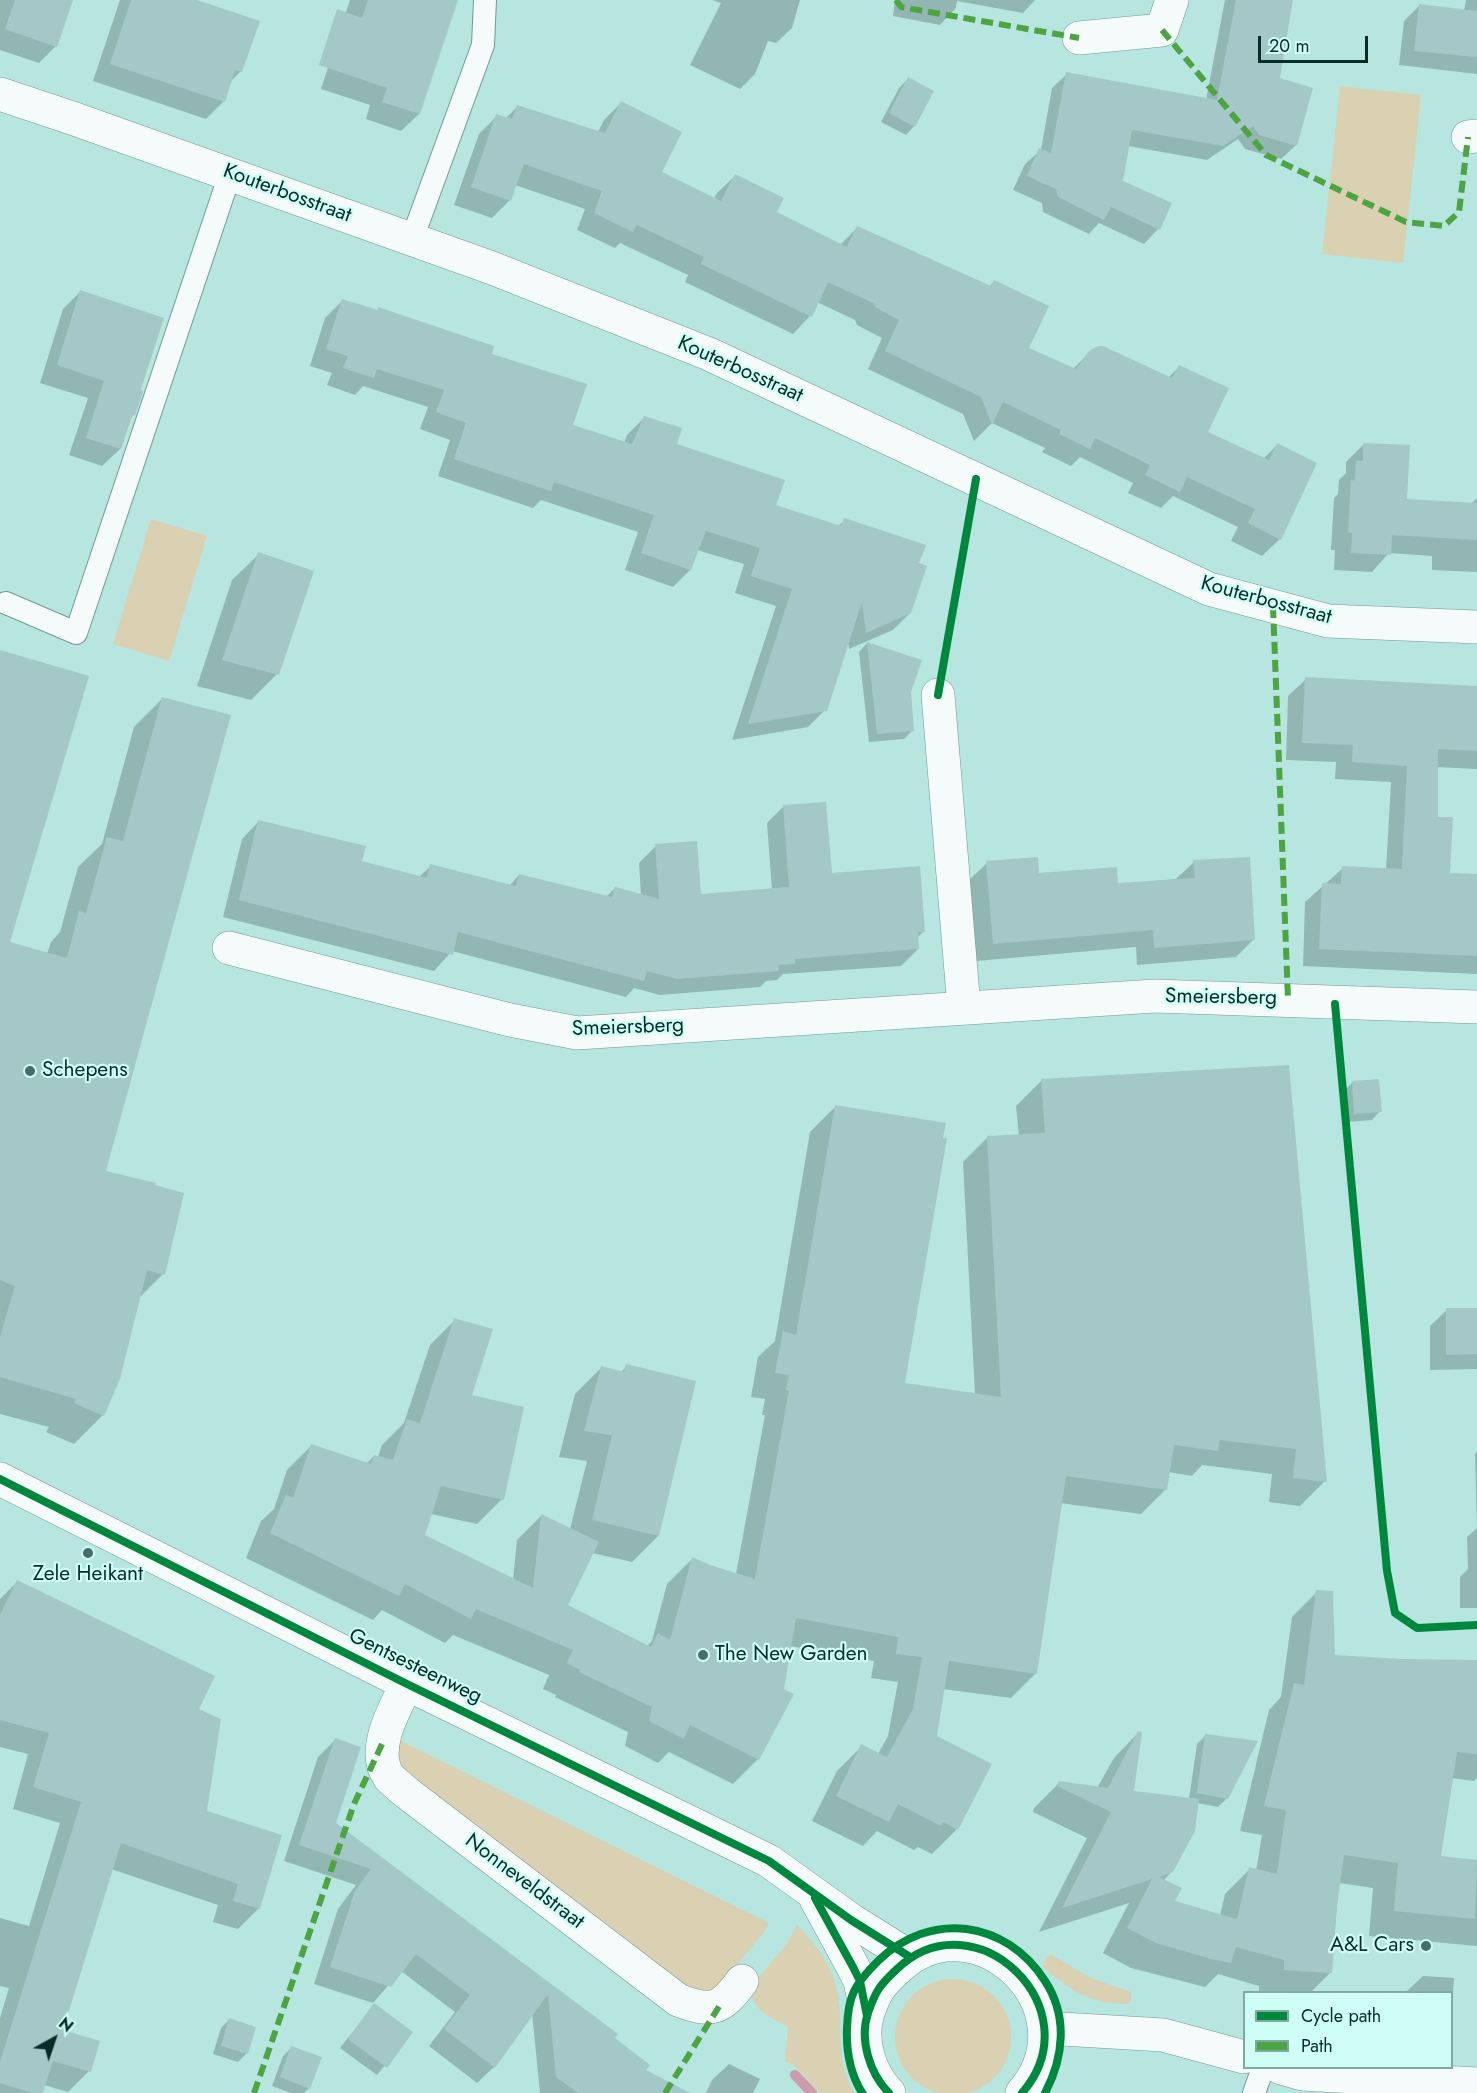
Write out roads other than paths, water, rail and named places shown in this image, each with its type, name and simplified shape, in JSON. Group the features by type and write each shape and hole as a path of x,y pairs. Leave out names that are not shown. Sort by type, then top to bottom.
{"street":[{"path":"1079,38 1162,30 1172,0"},
{"name":"Kouterbosstraat","path":"0,94 492,267 709,354 1209,589 1328,621 1477,627"},
{"path":"938,695 964,1008"},
{"name":"Smeiersberg","path":"229,948 510,1020 577,1033 1155,996 1477,1007"},
{"name":"Gentsesteenweg","path":"0,1479 407,1684 769,1862 909,1957"},
{"name":"Nonneveldstraat","path":"407,1684 388,1723 383,1742 383,1761 388,1776 407,1793 678,2000 707,2009 729,1998 742,1981"},
{"name":"Gentsesteenweg","path":"812,1892 860,1981 867,2016"},
{"name":"Gentsesteenweg","path":"889,2093 880,2085 872,2068 865,2038 867,2016 878,1987 909,1957 928,1948 951,1945 975,1947 1004,1960 1027,1983 1039,2005 1045,2028 1041,2058 1022,2093"},
{"path":"1045,2028 1163,2035 1243,2056"},
{"path":"1287,2069 1302,2074 1477,2084"}],"lane":[{"path":"412,239 483,45 485,0"},
{"path":"6,603 76,633 230,174"},
{"path":"1254,2093 1262,2069"}],"waterway":[{"path":"795,2075 812,2093"}],"place":[{"name":"Schepens","path":"30,1071"},
{"name":"Zele Heikant","path":"88,1553"},
{"name":"The New Garden","path":"703,1655"},
{"name":"A&L Cars","path":"1426,1946"}]}
